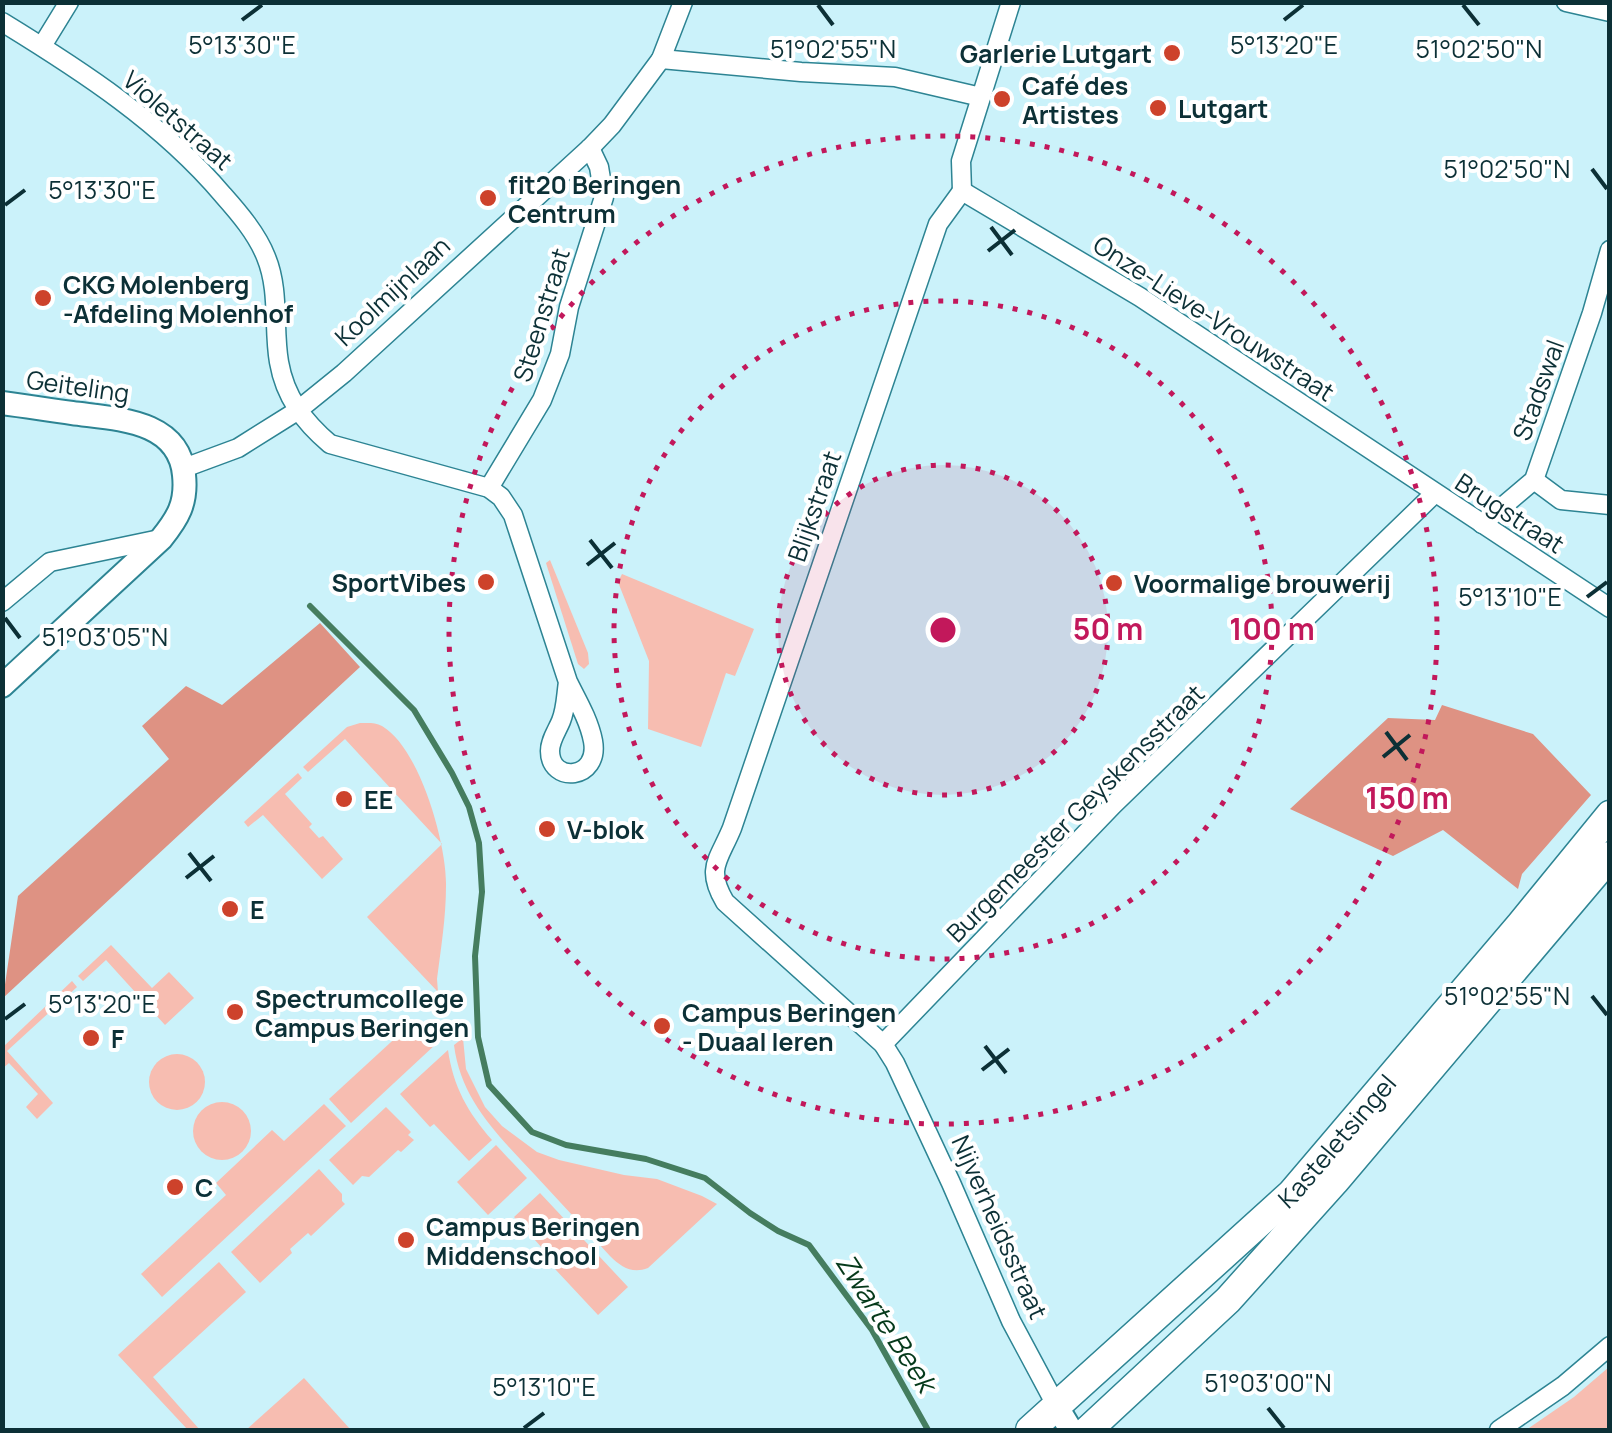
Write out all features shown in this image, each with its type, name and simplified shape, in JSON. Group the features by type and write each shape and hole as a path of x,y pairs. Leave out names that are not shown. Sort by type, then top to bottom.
{"main road":[{"name":"Kasteletsingel","path":"1030,1430 1064,1419 1291,1194 1610,815"},
{"name":"Kasteletsingel","path":"1088,1430 1228,1300 1348,1166 1610,856"}],"street":[{"path":"42,46 69,2"},
{"name":"Koolmijnlaan","path":"184,468 238,448 297,411 344,374 590,148 661,60 683,2"},
{"path":"962,192 960,161 1011,2"},
{"path":"1566,2 1610,12"},
{"name":"Violetstraat","path":"2,22 104,88 185,154 222,192 267,258 276,297 278,360 297,411"},
{"path":"661,60 895,77 981,97"},
{"name":"Steenstraat","path":"489,488 542,400 560,354 569,307 604,197 599,167 590,148"},
{"name":"Onze-Lieve-Vrouwstraat","path":"962,192 1140,298 1434,494"},
{"name":"Blijkstraat","path":"883,1044 725,902 714,880 714,870 732,828 938,224 962,192"},
{"name":"Stadswal","path":"1482,524 1534,480 1610,250"},
{"name":"Geiteling","path":"2,403 136,421 174,446 184,468"},
{"path":"297,411 330,444 489,488 502,496 513,515 568,682"},
{"path":"2,686 177,520 185,489 184,468"},
{"path":"1534,480 1561,500 1610,506"},
{"name":"Brugstraat","path":"1434,494 1610,608"},
{"name":"Burgemeester Geyskensstraat","path":"883,1044 1113,805 1434,494"},
{"path":"2,602 50,562 161,539"},
{"name":"Nijverheidsstraat","path":"883,1044 1012,1321 1064,1419"},
{"path":"1499,1430 1563,1386 1610,1346"}],"shaded area":[{"path":"550,560 588,653 589,664 584,669 578,664 546,563"},
{"path":"622,574 754,629 735,676 726,673 701,747 648,729 649,661 618,582"},
{"path":"320,623 360,667 3,998 18,896 169,759 142,726 186,686 222,705"},
{"path":"1442,705 1533,734 1591,795 1522,874 1518,889 1443,830 1393,856 1290,809 1388,718 1435,720"},
{"path":"360,723 382,726 408,755 429,799 441,843 345,739 308,772 303,767 347,727"},
{"path":"298,773 302,778 285,794 312,824 309,827 319,838 323,836 343,859 322,879 263,815 248,827 244,822"},
{"path":"441,845 446,898 438,992 367,917"},
{"path":"111,945 152,988 169,972 194,998 165,1025 106,960 83,981 78,976"},
{"path":"72,981 77,987 7,1051 53,1103 37,1119 26,1107 38,1094 9,1063 3,1068 3,1047"},
{"path":"415,1020 436,1044 351,1123 329,1099"},
{"path":"463,1038 466,1069 485,1107 502,1126 537,1152 624,1175 657,1179 717,1204 648,1268 632,1270 623,1266 484,1116 458,1065 454,1045"},
{"path":"448,1050 463,1098 492,1140 469,1161 400,1094"},
{"path":"177,1054 197,1062 205,1082 197,1102 177,1110 157,1102 149,1082 157,1062"},
{"path":"222,1102 243,1110 251,1131 243,1152 222,1160 201,1152 193,1131 201,1110"},
{"path":"324,1104 346,1126 162,1297 141,1274 226,1195 216,1183 272,1130 284,1141"},
{"path":"386,1107 414,1140 369,1177 362,1176 353,1185 329,1160"},
{"path":"496,1145 527,1178 488,1215 457,1182"},
{"path":"319,1169 342,1194 345,1204 311,1236 308,1233 290,1249 292,1253 260,1283 231,1252"},
{"path":"540,1193 628,1287 598,1315 541,1254 544,1250 514,1217"},
{"path":"219,1262 246,1292 153,1377 200,1430 188,1430 118,1355"},
{"path":"1609,1367 1609,1430 1526,1430 1574,1397"},
{"path":"304,1378 350,1429 246,1430"}],"waterway":[{"name":"Zwarte Beek","path":"310,606 414,710 469,807 479,843 482,892 475,956 478,1037 489,1085 532,1132 566,1145 646,1159 705,1178 750,1213 809,1245 872,1330 928,1430"}],"place":[{"name":"Garlerie Lutgart","path":"1172,53"},
{"name":"Café des Artistes","path":"1002,99"},
{"name":"Lutgart","path":"1158,108"},
{"name":"fit20 Beringen Centrum","path":"488,198"},
{"name":"CKG Molenberg -Afdeling Molenhof","path":"43,298"},
{"name":"SportVibes","path":"486,582"},
{"name":"Voormalige brouwerij","path":"1114,583"},
{"name":"EE","path":"344,799"},
{"name":"V-blok","path":"547,829"},
{"name":"E","path":"230,909"},
{"name":"Spectrumcollege Campus Beringen","path":"235,1012"},
{"name":"Campus Beringen - Duaal leren","path":"662,1026"},
{"name":"F","path":"91,1038"},
{"name":"C","path":"175,1187"},
{"name":"Campus Beringen Middenschool","path":"406,1240"}]}
